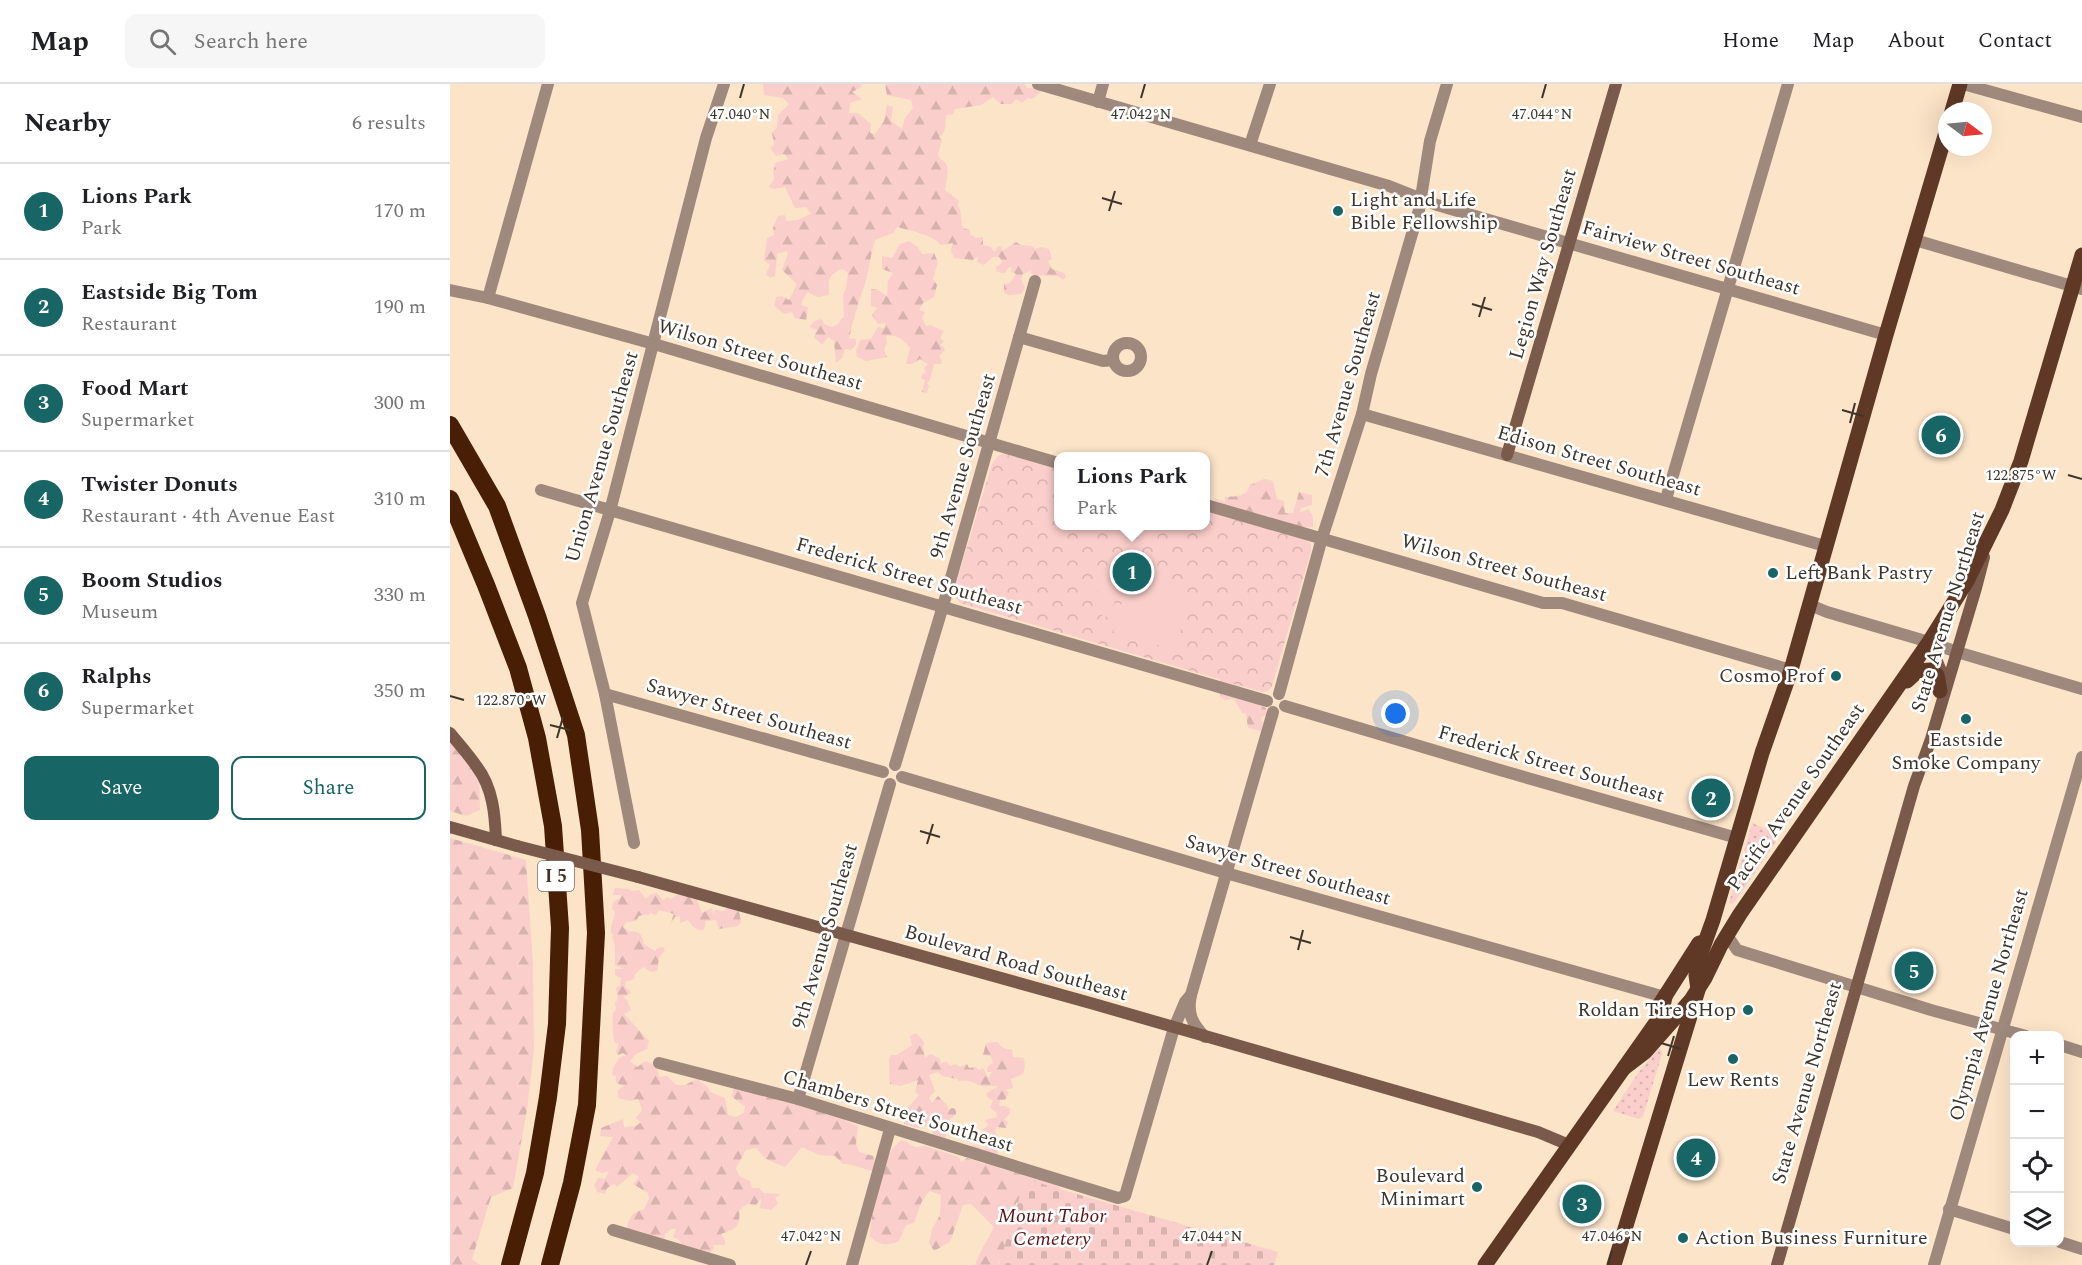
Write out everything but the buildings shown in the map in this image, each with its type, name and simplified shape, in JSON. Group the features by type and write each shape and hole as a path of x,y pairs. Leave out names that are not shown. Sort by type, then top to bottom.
{"highway":[{"name":"I 5","path":"450,425 497,506 537,616 576,735 590,830 596,933 586,1105 572,1183 550,1265"},
{"name":"I 5","path":"450,499 518,668 537,738 553,837 560,928 557,1024 535,1173 510,1265"}],"main road":[{"path":"1955,102 1962,84"},
{"path":"1614,1265 1698,990 1697,966 1713,920 1762,753 1791,670 1886,334 1939,156"},
{"name":"State Avenue Northeast","path":"1989,538 2020,461 2078,288 2082,255"},
{"name":"Pacific Avenue Southeast","path":"1485,1265 1624,1068 1645,1053 1698,990 1727,935 1929,642 1967,581 1989,538"},
{"path":"1887,703 1918,671 1925,669 1935,672 1940,691"},
{"path":"1727,935 1720,921 1737,838"},
{"path":"1624,1068 1657,1021 1665,997 1713,920"}],"street":[{"path":"488,298 548,84"},
{"name":"Union Avenue Southeast","path":"634,843 605,694 582,603 610,511 706,138 724,84"},
{"name":"Fairview Street Southeast","path":"1038,84 1403,190 1437,205 1886,334"},
{"path":"1098,102 1104,84"},
{"path":"1250,145 1270,84"},
{"name":"7th Avenue Southeast","path":"1279,694 1322,538 1362,414 1371,374 1421,198 1430,141 1447,84"},
{"name":"Legion Way Southeast","path":"1507,456 1616,84"},
{"path":"1666,500 1788,84"},
{"path":"1962,84 2082,117"},
{"path":"1915,240 2078,288"},
{"name":"9th Avenue Southeast","path":"895,765 943,606 1035,280"},
{"name":"Wilson Street Southeast","path":"450,290 488,298 654,344 1054,462"},
{"path":"1019,337 1103,362 1113,360"},
{"name":"Edison Street Southeast","path":"1362,414 1826,546"},
{"name":"Frederick Street Southeast","path":"541,490 1267,701"},
{"name":"Wilson Street Southeast","path":"1210,506 1543,603 1562,603 1791,670"},
{"name":"State Avenue Northeast","path":"1918,774 1931,739 1989,538"},
{"path":"1810,605 2082,689"},
{"path":"1929,642 1941,671 1940,691"},
{"name":"State Avenue Northeast","path":"1777,1265 1940,691"},
{"name":"Sawyer Street Southeast","path":"605,694 883,772"},
{"path":"1279,694 1285,699 1286,706 1281,712 1273,712 1268,707 1267,701 1271,695 1279,694"},
{"name":"Frederick Street Southeast","path":"1286,706 1500,771 1737,838"},
{"path":"1205,1037 1191,1020 1188,1007 1273,712"},
{"path":"450,733 479,769 489,790 495,815 496,840"},
{"name":"Olympia Avenue Northeast","path":"1934,1265 2082,757"},
{"path":"895,765 901,771 902,777 898,782 890,784 884,780 883,772 888,766 895,765"},
{"name":"Sawyer Street Southeast","path":"902,777 1226,873 1665,997"},
{"name":"9th Avenue Southeast","path":"798,1099 890,784"},
{"name":"Boulevard Road Southeast","path":"450,827 1174,1028 1538,1132 1569,1145"},
{"path":"1727,935 1737,950 1857,985 1931,1010 2010,1031"},
{"path":"1174,1028 1185,1002 1191,995"},
{"name":"Chambers Street Southeast","path":"658,1063 798,1099 1118,1198 1125,1196 1174,1028"},
{"path":"2064,1046 2082,1052"},
{"path":"852,1265 890,1129"},
{"path":"1949,1209 2010,1228"},
{"path":"613,1230 730,1265"},
{"path":"2064,1243 2082,1249"}],"green space":[{"path":"763,84 861,84 862,87 852,92 862,99 850,103 849,113 858,113 871,124 870,133 875,134 884,121 887,105 893,107 891,121 902,129 905,118 913,108 911,100 887,95 886,84 1025,84 1027,88 1039,88 1041,92 1022,103 1016,99 1012,104 1001,104 993,97 981,105 955,109 953,114 947,115 945,129 939,137 942,140 938,154 940,159 946,163 948,171 945,190 959,201 963,228 970,230 970,234 976,238 983,237 983,245 991,247 993,251 1001,246 1002,251 1016,242 1035,249 1041,247 1049,249 1052,259 1048,261 1052,269 1064,273 1066,277 1063,280 1058,276 1033,275 1030,271 1023,274 1021,279 1025,288 1021,294 1009,295 1004,293 1004,284 1010,283 1016,274 1011,271 1012,267 1008,268 1005,273 997,272 996,267 1002,261 999,257 993,257 984,265 977,262 978,256 972,261 954,258 951,251 953,243 941,245 926,236 897,227 893,233 875,240 866,281 849,338 856,339 856,345 851,350 845,349 842,358 836,363 834,341 828,337 822,345 814,337 817,330 809,327 815,321 822,319 824,324 832,327 838,324 844,316 843,296 848,273 842,269 831,276 829,295 817,297 808,292 801,305 808,307 806,320 795,318 792,312 784,314 774,306 776,297 782,296 789,300 797,284 782,270 788,253 786,251 777,254 775,276 770,278 766,274 770,265 764,260 767,238 774,235 773,228 778,216 785,215 786,221 797,220 811,214 806,207 795,208 785,187 774,189 769,187 774,179 775,163 788,159 784,154 776,156 770,148 774,145 772,132 777,128 778,115 789,104 783,98 764,95"},
{"path":"909,241 918,247 922,254 934,253 938,262 933,279 937,285 934,297 923,303 919,310 925,312 922,318 926,326 930,325 944,331 940,338 944,341 940,346 943,346 945,350 939,356 942,361 941,364 934,364 927,383 929,386 927,393 922,392 925,380 921,378 926,373 924,368 928,364 920,359 912,364 906,364 910,348 900,338 886,336 887,343 884,350 887,357 866,361 857,357 856,351 860,340 871,339 878,327 884,328 886,323 878,324 872,315 877,308 871,306 871,289 876,289 887,296 888,281 893,273 882,269 882,256 892,258 900,244"},
{"path":"1005,453 1054,468 1054,530 1210,530 1210,512 1306,540 1311,544 1311,551 1272,686 1268,691 1262,692 960,603 953,593 992,464 998,456"},
{"path":"1264,479 1273,481 1277,499 1284,501 1285,513 1293,513 1299,492 1312,495 1312,505 1301,508 1300,512 1309,509 1313,518 1313,527 1298,528 1288,524 1285,532 1287,541 1293,534 1300,541 1303,551 1297,558 1298,569 1291,578 1257,563 1254,553 1256,538 1263,534 1248,523 1229,516 1226,506 1215,501 1214,498 1225,502 1225,497 1244,494 1250,485"},
{"path":"1130,576 1191,593 1175,650 1113,632"},
{"path":"1102,578 1120,583 1110,618 1091,612"},
{"path":"1220,676 1236,681 1241,687 1239,698 1244,701 1247,698 1264,703 1262,706 1266,708 1267,714 1261,718 1263,723 1261,731 1248,728 1246,714 1242,713 1234,699 1225,700 1220,697"},
{"path":"450,734 479,769 480,810 466,816 450,811"},
{"path":"1752,823 1772,831 1776,842 1733,904 1729,903"},
{"path":"450,838 526,860 533,964 534,1050 527,1109 513,1188 491,1197 472,1259 480,1265 450,1265"},
{"path":"615,888 639,890 646,899 651,894 657,893 663,900 679,894 698,897 702,913 712,908 713,914 715,910 724,911 727,908 739,911 741,922 738,926 719,929 716,920 706,921 704,930 699,930 688,920 680,923 680,916 675,917 669,927 674,914 659,910 656,915 650,913 648,916 647,914 639,916 636,921 627,922 623,927 642,936 644,944 655,951 663,947 665,950 659,958 657,971 651,972 643,967 635,974 634,979 626,982 625,986 631,993 623,997 627,1000 631,1010 624,1014 649,1041 647,1049 636,1054 630,1061 637,1067 646,1061 649,1062 657,1069 659,1077 667,1076 676,1085 685,1085 699,1078 710,1092 725,1098 728,1115 736,1117 744,1113 745,1106 732,1097 733,1090 742,1082 834,1108 846,1121 858,1126 856,1144 859,1152 873,1156 875,1171 843,1164 835,1156 819,1155 802,1147 785,1167 766,1159 756,1148 746,1150 736,1168 739,1176 750,1181 752,1188 759,1188 764,1193 781,1194 775,1198 778,1204 771,1210 760,1208 761,1198 756,1205 748,1204 739,1210 739,1221 736,1227 721,1234 725,1245 713,1245 714,1248 709,1254 683,1247 679,1240 673,1237 676,1229 671,1229 665,1234 664,1240 646,1236 641,1231 632,1233 627,1227 629,1220 634,1213 644,1209 649,1199 648,1193 633,1184 639,1177 633,1173 617,1187 614,1184 607,1188 605,1194 597,1192 594,1185 598,1178 605,1179 609,1171 602,1173 595,1170 613,1137 600,1136 601,1128 623,1119 624,1127 636,1126 641,1122 636,1118 642,1110 638,1099 630,1101 618,1098 618,1090 624,1086 616,1083 616,1076 612,1075 619,1058 626,1055 623,1053 618,1055 616,1051 619,1044 614,1042 613,1031 613,1013 616,1010 615,1003 618,999 616,988 620,985 621,978 615,975 615,969 624,969 615,965 615,945 612,937 614,935 611,933 615,912 612,909 613,902 621,895 613,895"},
{"path":"916,1033 924,1042 925,1058 930,1054 939,1058 941,1064 946,1061 950,1066 955,1064 960,1067 967,1064 969,1068 976,1067 979,1070 983,1068 988,1078 992,1072 987,1072 988,1066 993,1063 991,1056 983,1055 986,1043 998,1042 1004,1048 1012,1049 1013,1057 1024,1058 1023,1074 1011,1079 1013,1088 1005,1090 1009,1092 1005,1100 1000,1100 999,1106 1010,1109 1010,1114 1004,1119 1008,1122 1006,1128 996,1127 995,1132 998,1136 993,1143 997,1143 998,1155 973,1151 971,1146 976,1145 982,1149 986,1148 984,1145 990,1142 992,1134 982,1131 988,1125 985,1120 997,1117 996,1112 990,1108 993,1100 986,1094 998,1086 959,1081 942,1076 938,1072 929,1075 935,1091 929,1098 932,1103 938,1096 947,1105 948,1110 956,1109 956,1114 948,1121 950,1125 945,1139 937,1139 932,1133 934,1127 930,1124 918,1128 904,1124 905,1111 919,1095 915,1092 918,1080 901,1086 890,1084 889,1060 891,1055 897,1055 912,1045 910,1036"},
{"path":"1659,1048 1662,1054 1643,1116 1639,1119 1613,1111 1638,1073"},
{"path":"902,1140 915,1147 925,1146 959,1157 961,1162 967,1158 984,1164 996,1159 1002,1169 1060,1187 1051,1194 1016,1203 1003,1261 999,1262 999,1265 975,1265 994,1227 971,1204 963,1205 950,1242 934,1251 929,1243 932,1229 940,1215 941,1195 929,1191 921,1203 914,1223 906,1225 899,1241 891,1244 880,1243 870,1236 875,1198 882,1170 894,1147"},
{"name":"Mount Tabor Cemetery","path":"1025,1179 1278,1252 1274,1265 999,1265"}],"place":[{"name":"Light and Life Bible Fellowship","path":"1338,211"},
{"name":"Ralphs","path":"1941,435"},
{"name":"Lions Park","path":"1132,572"},
{"name":"Left Bank Pastry","path":"1773,573"},
{"name":"Cosmo Prof","path":"1836,676"},
{"name":"Eastside Smoke Company","path":"1966,719"},
{"name":"Eastside Big Tom","path":"1711,798"},
{"name":"Boom Studios","path":"1914,971"},
{"name":"Roldan Tire SHop","path":"1748,1010"},
{"name":"Lew Rents","path":"1733,1059"},
{"name":"Twister Donuts","path":"1696,1158"},
{"name":"Boulevard Minimart","path":"1477,1187"},
{"name":"Food Mart","path":"1582,1204"},
{"name":"Action Business Furniture","path":"1683,1238"}]}
